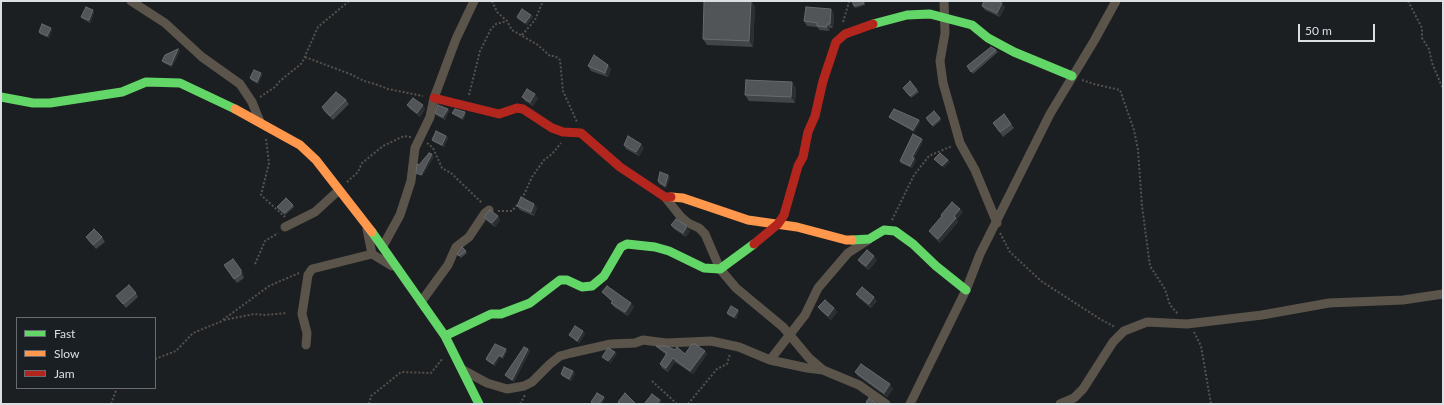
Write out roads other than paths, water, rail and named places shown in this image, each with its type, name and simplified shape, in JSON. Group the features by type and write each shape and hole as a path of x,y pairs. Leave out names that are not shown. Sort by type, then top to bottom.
{"street":[{"path":"131,1 165,23 202,57 240,84 252,102 262,124"},
{"path":"383,246 400,215 411,181 415,148 430,117 434,98 456,39 474,1"},
{"path":"944,1 946,17 945,33 940,61 943,83 960,143 975,170 997,223"},
{"path":"910,404 966,290 980,254 997,223 1050,114 1116,1"},
{"path":"445,336 491,314 501,314 530,303 560,280 567,280 582,287 592,286 604,276 621,247 627,244 669,251 704,268 720,269 737,257 778,224 784,214 798,166 804,157 808,132 815,116 823,81 840,37 876,23 907,15 930,14 972,25 988,38 1014,52 1072,76"},
{"path":"1,97 33,103 50,104 122,92 146,82 180,83 262,124 308,151 383,246 398,271 445,336 479,404"},
{"path":"434,98 499,114 516,108 523,109 540,121 563,132 581,133 602,153 665,197 681,217 688,223 699,228 705,234 720,269 736,288 783,327 809,358 823,370"},
{"path":"288,225 315,212 339,190"},
{"path":"665,197 683,198 723,213 846,240 869,239"},
{"path":"420,302 448,265 456,247 469,237 485,213 489,210"},
{"path":"366,225 372,254"},
{"path":"770,360 805,315 818,288 848,253 884,230 895,231 966,290"},
{"path":"306,344 307,333 302,314 308,275 312,269 372,254 385,260 398,271"},
{"path":"1060,404 1074,398 1083,389 1113,342 1124,331 1147,322 1187,324 1262,315 1329,304 1403,300 1443,294"},
{"path":"462,370 487,383 507,389 524,386 532,382 541,371 560,356 611,344 635,343 643,340 666,343 711,341 739,347 770,360 823,370 859,385 886,404"}]}
